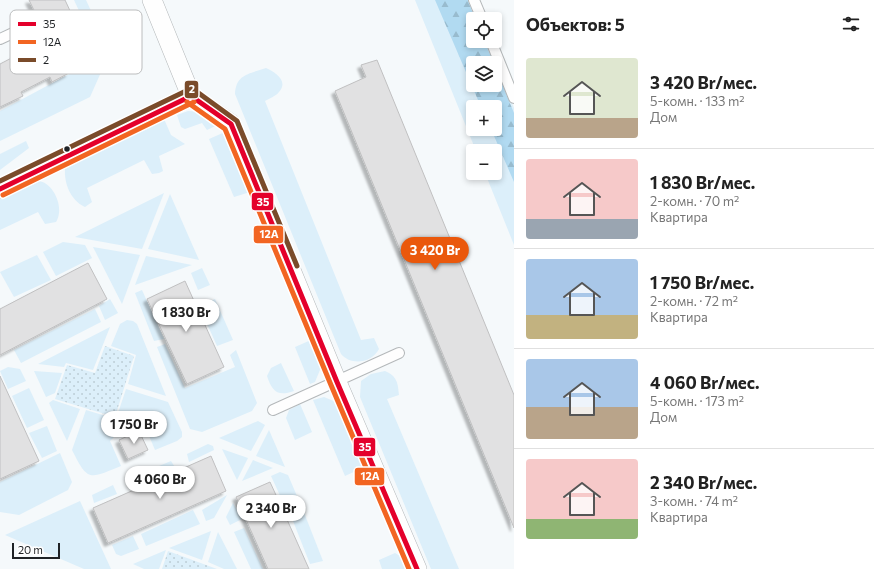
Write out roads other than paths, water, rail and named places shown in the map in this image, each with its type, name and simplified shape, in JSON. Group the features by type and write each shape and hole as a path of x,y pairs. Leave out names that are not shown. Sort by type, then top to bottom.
{"street":[{"path":"152,0 192,96 231,124 337,382 417,569"},
{"path":"0,189 192,96"}],"lane":[{"path":"474,0 479,12"},
{"path":"0,39 10,34"},
{"path":"494,48 513,95"},
{"path":"273,410 399,353"}]}
